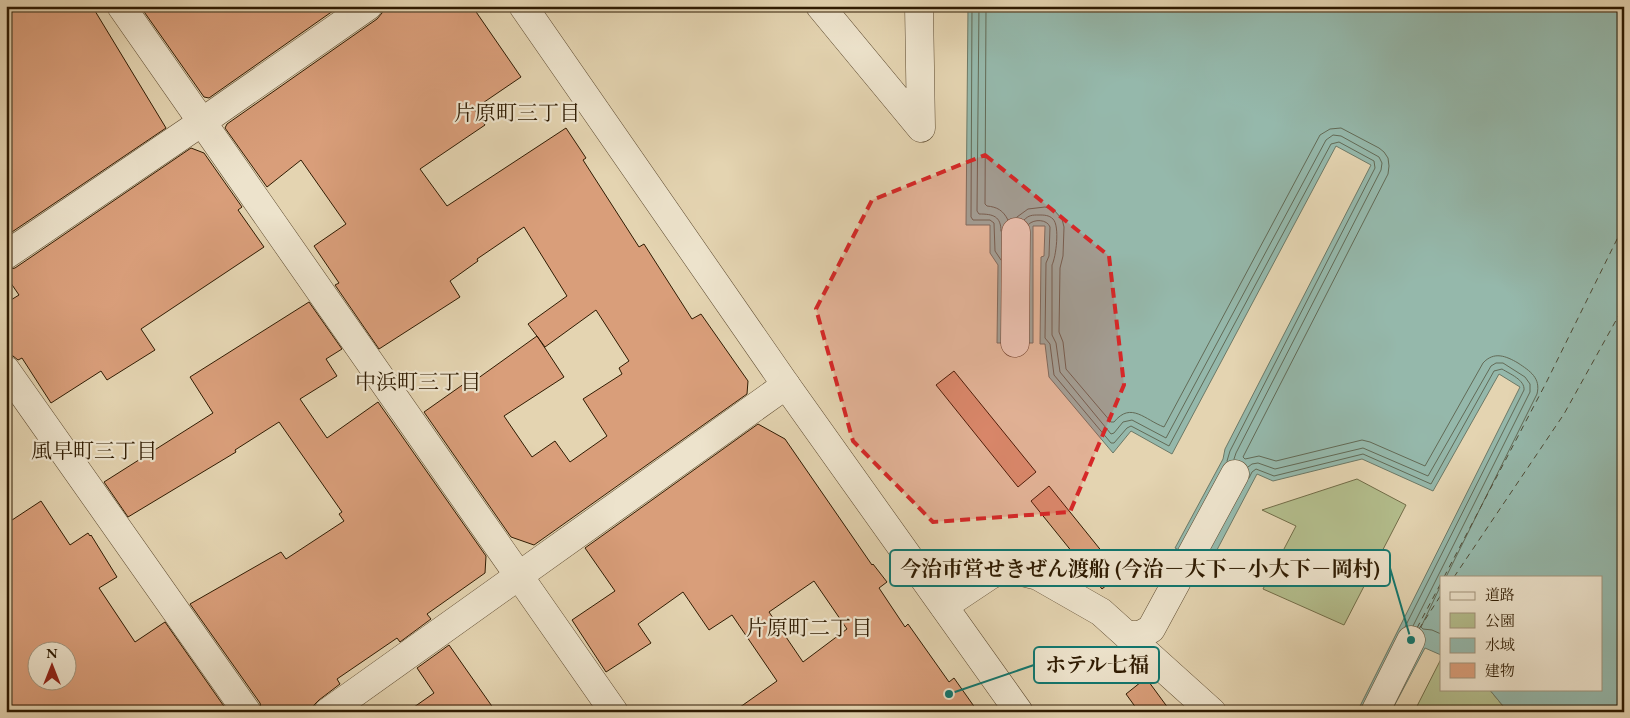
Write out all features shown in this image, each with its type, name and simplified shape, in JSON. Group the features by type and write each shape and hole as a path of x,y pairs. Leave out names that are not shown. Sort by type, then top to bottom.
{"street":[{"path":"121,6 614,712"},
{"path":"6,256 368,6"},
{"path":"523,6 786,385 1019,712"},
{"path":"820,6 921,128 919,6"},
{"path":"1015,343 1016,232"},
{"path":"6,370 247,712"},
{"path":"328,712 786,385"},
{"path":"1127,635 1140,635 1151,629 1236,474"},
{"path":"944,606 992,574 1009,569 1038,576 1101,612 1212,712"},
{"path":"1375,712 1411,640"}],"highlighted area":[{"path":"985,155 1109,256 1124,385 1070,512 933,522 853,441 816,309 872,200"}],"green space":[{"path":"1357,479 1406,505 1344,625 1263,589 1296,526 1262,510"},
{"path":"1440,661 1440,690 1490,690 1508,712 1414,712"}],"water":[{"path":"968,6 1624,6 1624,712 1508,712 1490,690 1602,690 1602,576 1440,576 1440,655 1425,648 1391,712 1357,712 1520,387 1499,374 1433,491 1362,459 1273,481 1257,474 1209,565 1175,548 1223,459 1225,449 1371,165 1336,146 1172,454 1131,431 1113,453 1049,377 1045,344 1040,344 1041,257 1044,256 1045,226 1033,226 1033,343 997,343 998,265 990,253 990,225 966,225"}],"building":[{"path":"6,6 92,6 166,128 6,236"},
{"path":"140,6 340,6 209,98 204,97"},
{"path":"383,6 472,6 521,77 474,109 485,125 420,169 447,206 566,128 586,158 583,160 639,247 644,244 692,319 701,314 748,381 747,394 534,545 511,537 424,412 468,381 470,384 537,336 528,324 567,296 524,227 477,259 478,261 450,281 460,297 379,349 335,285 339,283 314,246 346,224 301,160 267,187 225,128 227,124 377,19 382,13","holes":["596,310 629,361 619,368 622,374 583,399 607,436 570,462 555,441 532,457 504,416 564,377 538,338 545,347"]},
{"path":"191,148 204,153 242,207 238,210 264,247 141,329 155,350 107,380 101,371 51,403 22,358 18,360 13,356 6,355 6,303 19,295 6,276 6,270 15,268"},
{"path":"309,302 342,349 326,359 337,376 300,399 327,438 378,402 486,556 485,573 427,614 431,619 400,642 397,638 337,679 340,684 314,705 313,712 262,712 260,703 190,604 281,552 286,559 344,521 339,514 342,512 279,422 235,450 236,452 128,517 104,482 213,413 190,377"},
{"path":"954,371 1036,472 1018,487 936,385"},
{"path":"758,424 785,439 872,565 887,582 879,588 905,627 908,624 949,682 954,678 978,712 733,712 777,681 732,615 709,630 683,592 638,624 651,643 606,672 572,620 615,591 585,548","holes":["814,581 847,629 803,662 769,612"]},
{"path":"1049,486 1120,574 1102,589 1031,501"},
{"path":"41,501 70,545 88,533 91,535 117,577 99,588 135,642 165,622 228,712 6,712 6,524"},
{"path":"449,645 496,712 407,712 434,693 417,668"},
{"path":"1146,678 1171,712 1139,712 1126,694"}],"ferry route":[{"path":"1445,576 1546,383 1624,225"},
{"path":"1455,576 1564,414 1624,306"},
{"path":"1417,628 1440,585"},
{"path":"1419,629 1440,597"}],"place":[{"name":"今治市営せきぜん渡船 (今治－大下－小大下－岡村)","path":"1411,640"},
{"name":"ホテル七福","path":"949,694"}],"district":[{"name":"片原町三丁目","path":"517,112"},
{"name":"中浜町三丁目","path":"418,381"},
{"name":"風早町三丁目","path":"94,450"},
{"name":"片原町二丁目","path":"809,627"}]}
